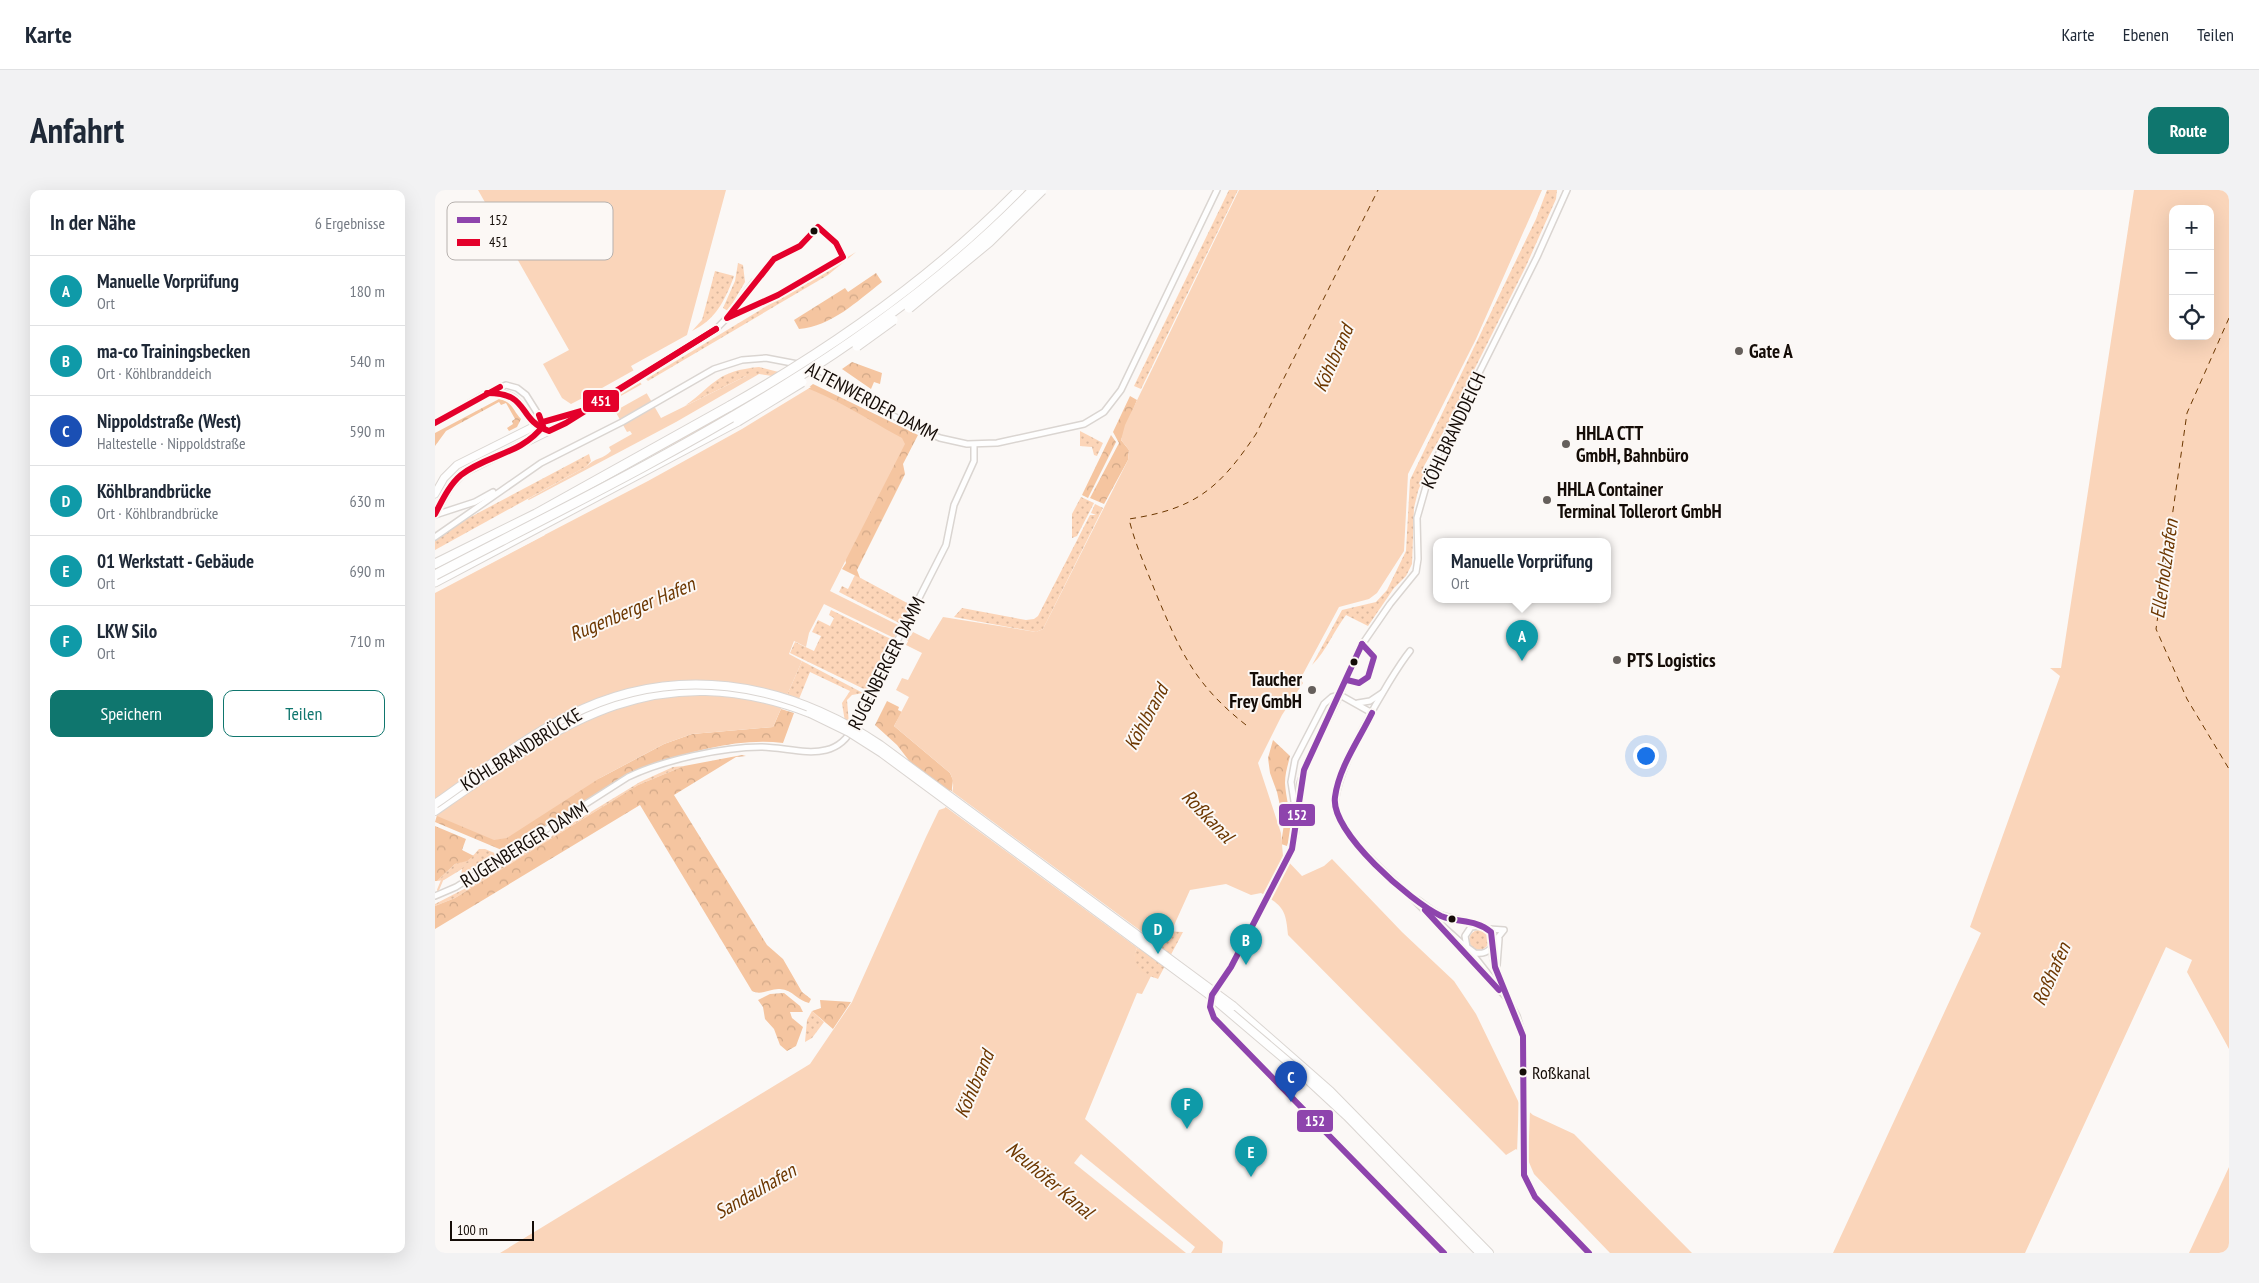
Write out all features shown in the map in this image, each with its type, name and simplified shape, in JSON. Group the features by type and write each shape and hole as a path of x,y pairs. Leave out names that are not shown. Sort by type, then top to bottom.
{"highway":[{"path":"435,564 536,514 751,394 798,365 909,287 968,239 1019,190"},
{"path":"435,575 564,508 735,415 829,358 929,285 985,238 1033,190"},
{"path":"435,582 672,458 738,421 829,364 874,334 933,290 989,242 1042,190"}],"main road":[{"name":"KÖHLBRANDBRÜCKE","path":"435,804 555,723 582,709 627,694 669,686 720,685 769,693 817,709 846,723 880,745 1211,988 1325,1086 1489,1253"},
{"name":"KÖHLBRANDBRÜCKE","path":"435,811 546,736 588,715 625,702 667,694 719,692 766,699 810,712 844,729 882,754 1229,1010 1325,1094 1480,1253"}],"street":[{"name":"ALTENWERDER DAMM","path":"435,537 541,463 622,422 714,369 729,363 755,358 785,360 820,371 863,401 929,434 950,441 974,445 1003,442 1085,424 1110,407 1121,390 1217,190"},
{"name":"KÖHLBRANDDEICH","path":"1443,1253 1211,1014 1210,1008 1213,995 1231,967 1288,856 1293,844 1297,822 1302,776 1362,644 1399,591 1416,572 1418,559 1417,518 1431,470 1532,266 1567,190"},
{"path":"435,494 444,478 457,465 527,429 566,423 641,374 716,329 727,318 754,282"},
{"path":"435,423 502,386 517,388 530,399 542,426"},
{"path":"487,393 501,392 511,394 521,404 526,413 542,426"},
{"path":"542,426 585,410"},
{"path":"526,413 527,429"},
{"name":"ALTENWERDER DAMM","path":"437,514 450,487 463,473 530,440 542,426"},
{"name":"RUGENBERGER DAMM","path":"435,896 455,887 649,767 731,750 760,747 813,752 835,747 850,734 946,545 954,505 974,461 974,445"},
{"name":"ALTENWERDER DAMM","path":"437,514 475,502 507,485"},
{"path":"1410,651 1383,692 1339,781 1335,796 1336,812 1342,826 1354,840 1407,892 1507,998"},
{"path":"1355,702 1370,701 1383,692"},
{"name":"KÖHLBRANDDEICH","path":"1297,822 1291,782 1295,760 1324,704 1332,697 1340,695"},
{"path":"1340,695 1372,713"},
{"path":"1407,892 1441,915 1482,926 1489,929 1504,930 1492,946 1481,954 1469,950 1465,940 1467,931 1474,926 1482,926"},
{"path":"1432,918 1446,928 1469,950 1497,987"},
{"path":"1489,929 1493,937 1492,946 1496,970 1507,998 1517,1016 1523,1036 1525,1104 1524,1175 1535,1197 1589,1253"},
{"path":"1496,970 1499,938"}],"shaded area":[{"path":"1229,190 1238,190 1141,389 1134,386"},
{"path":"1547,190 1557,190 1556,199 1526,266 1461,396 1463,397 1424,466 1424,476 1414,508 1412,564 1406,576 1394,588 1368,626 1346,615 1322,653 1312,665 1342,610 1376,602 1387,590 1406,551 1410,480 1536,219"},
{"path":"856,252 828,275 648,381 646,379"},
{"path":"738,263 743,265 745,282 728,311 723,308 735,281"},
{"path":"715,271 734,276 733,279 718,310 700,327 692,331 702,320"},
{"path":"759,367 798,377 791,382 746,376 685,406 725,375"},
{"path":"1080,431 1103,443 1097,456 1094,455 1092,447 1080,446"},
{"path":"589,454 591,461 587,466 435,550 435,541 463,521"},
{"path":"1081,497 1094,503 1077,536 1072,538 1072,514"},
{"path":"1095,504 1103,508 1043,629 1036,632 954,617 962,608 1026,620 1034,619 1038,616 1090,515 1096,515 1091,513"},
{"path":"855,575 909,604 901,624 839,592 842,586 848,589"},
{"path":"831,610 893,640 868,691 790,653 795,642 814,651 821,636 812,632 818,620 830,626 834,618 829,615"},
{"path":"802,661 863,693 852,695 847,700 849,724 845,722 842,703 850,691 810,672 799,699 787,695"},
{"path":"684,766 638,785 455,898 435,906 435,904 468,887 640,782 673,767"},
{"path":"479,849 485,849 497,854 461,876 462,869 444,880 437,881 455,864 470,859"},
{"path":"1475,930 1483,930 1489,936 1489,944 1483,950 1475,950 1469,944 1469,936"},
{"path":"1164,931 1183,932 1158,979 1145,974 1137,967 1134,960 1135,953 1143,941 1150,936"},
{"path":"812,1011 824,1022 812,1038 805,1042 807,1020"}],"green space":[{"path":"876,273 882,282 853,305 822,323 799,329 794,320 845,288 848,292"},
{"path":"852,362 882,373 880,384 874,382 871,389 842,369"},
{"path":"813,384 918,435 903,464 905,474 857,570 860,578 842,569 846,563 808,388"},
{"path":"1130,396 1137,400 1121,440 1129,450 1128,460 1104,504 1090,498 1119,443 1113,432"},
{"path":"499,399 507,402 521,419 517,427 509,431 507,428 513,424 512,421 515,419 506,403 501,405 499,402 446,431 435,446 435,433"},
{"path":"1111,435 1116,442 1088,498 1082,495"},
{"path":"887,701 899,707 898,710 902,712 894,726 950,773 953,780 951,796 914,767 897,745 875,725"},
{"path":"781,709 794,713 783,743 751,742 718,746 655,764 504,851 435,822 437,815 600,778 664,744 692,734 773,727"},
{"path":"1273,740 1290,756 1285,783 1291,822 1290,838 1287,846 1281,844 1284,824 1277,792 1270,773 1268,758"},
{"path":"742,755 746,756 736,757 674,795 767,945 783,959 802,992 811,999 809,1003 785,990 776,989 759,993 752,991 640,805 435,929 435,906 455,898 638,785 684,766"},
{"path":"435,826 466,839 462,850 474,856 467,861 455,864 437,881 435,881"},
{"path":"784,993 800,1006 803,1012 790,1012 792,1018 803,1027 796,1046 787,1051 780,1045 774,1029 765,1019 763,1007 758,1000 770,994"},
{"path":"820,1000 851,1002 833,1029 812,1011 821,1008"}],"water":[{"name":"Rugenberger Hafen","path":"478,190 726,190 687,335 631,366 661,418 746,376 767,377 808,388 827,397 902,438 905,444 830,591 900,626 894,638 824,604 809,633 806,647 794,641 789,654 802,661 773,727 692,734 664,744 600,778 507,838 494,840 437,816 435,812 435,593 545,535 528,499 605,456 611,451 609,447 632,434 630,431 627,432 602,388 571,404 562,398 543,364 569,350 518,260 613,260 613,202 485,202"},
{"path":"1239,190 1542,190 1476,339 1408,474 1404,551 1377,593 1369,599 1339,607 1303,674 1301,680 1303,683 1282,715 1258,763 1281,833 1283,856 1302,876 1324,866 1332,859 1402,932 1454,981 1476,1014 1519,1103 1533,1115 1574,1134 1692,1253 1610,1253 1534,1174 1528,1160 1516,1149 1506,1155 1288,935 1286,920 1279,905 1261,893 1251,895 1226,884 1190,890 1171,932 1160,932 1151,935 1137,948 1135,955 1136,963 1141,970 1151,976 1142,994 1137,993 1085,1119 1223,1242 1222,1253 500,1253 810,1064 852,1002 926,837 939,810 945,808 953,787 950,773 894,726 909,697 896,690 902,678 908,680 922,653 906,645 913,632 929,640 943,617 1036,632 1043,629 1128,460 1129,450 1121,440 1125,425"},
{"path":"2134,190 2229,190 2229,1049 2187,972 2192,960 2166,947 2025,1253 1833,1253 1981,933 1970,927 2060,676 2050,668 2061,668"},
{"path":"2229,1167 2229,1253 2189,1253"}],"pier":[{"path":"636,369 643,381 609,400 602,388"},
{"path":"759,374 786,378 733,410 562,504 792,380 811,387 742,429 648,481 435,592 435,590 542,534 527,501 676,422"},
{"path":"644,383 649,392 615,411 610,402"},
{"path":"950,790 1149,937 1139,949 943,805"},
{"path":"1519,1099 1530,1109 1528,1163 1517,1153"},
{"path":"1081,1154 1195,1247 1191,1253 1186,1253 1074,1163"}],"waterway":[{"path":"896,632 915,641"},
{"path":"438,890 443,878 478,858 478,855"}],"ferry route":[{"path":"1246,725 1213,695 1190,665 1172,631 1144,565 1129,519 1152,515 1188,502 1217,482 1243,453 1256,434 1378,190"},
{"path":"2229,318 2187,413 2156,629 2187,699 2229,769"}],"transit line":[{"name":"451","path":"818,227 836,243 843,257 778,295 727,318 774,259 800,246 818,227"},
{"name":"451","path":"487,393 511,397 532,420 549,431 566,423 716,329"},
{"name":"451","path":"543,422 585,410 716,329"},
{"name":"451","path":"435,423 500,387"},
{"name":"451","path":"435,514 449,488 461,475 471,468 525,443 534,435 543,426 539,415"},
{"name":"152","path":"1362,644 1304,770 1292,849 1231,967 1212,995 1210,1007 1214,1018 1444,1253"},
{"name":"152","path":"1347,680 1359,683 1368,677 1374,657 1362,644"},
{"name":"152","path":"1372,713 1350,754 1337,786 1335,797 1337,812 1345,828 1358,846 1411,896 1441,916 1473,923 1491,932 1495,967 1523,1036 1524,1175 1535,1197 1589,1253"},
{"name":"152","path":"1425,910 1499,990"}],"place":[{"name":"Gate A","path":"1739,351"},
{"name":"HHLA CTT GmbH, Bahnbüro","path":"1566,444"},
{"name":"HHLA Container Terminal Tollerort GmbH","path":"1547,500"},
{"name":"PTS Logistics","path":"1617,660"},
{"name":"Manuelle Vorprüfung","path":"1522,661"},
{"name":"Taucher Frey GmbH","path":"1312,690"},
{"name":"Köhlbrandbrücke","path":"1158,954"},
{"name":"ma-co Trainingsbecken","path":"1246,965"},
{"name":"Roßkanal","path":"1523,1072"},
{"name":"Nippoldstraße (West)","path":"1291,1102"},
{"name":"LKW Silo","path":"1187,1129"},
{"name":"01 Werkstatt - Gebäude","path":"1251,1177"}],"water label":[{"name":"Köhlbrand","path":"1333,358"},
{"name":"Ellerholzhafen","path":"2164,569"},
{"name":"Köhlbrand","path":"1146,717"},
{"name":"Roßhafen","path":"2051,974"},
{"name":"Köhlbrand","path":"974,1084"},
{"name":"Neuhöfer Kanal","path":"1050,1180"},
{"name":"Sandauhafen","path":"755,1191"}]}
